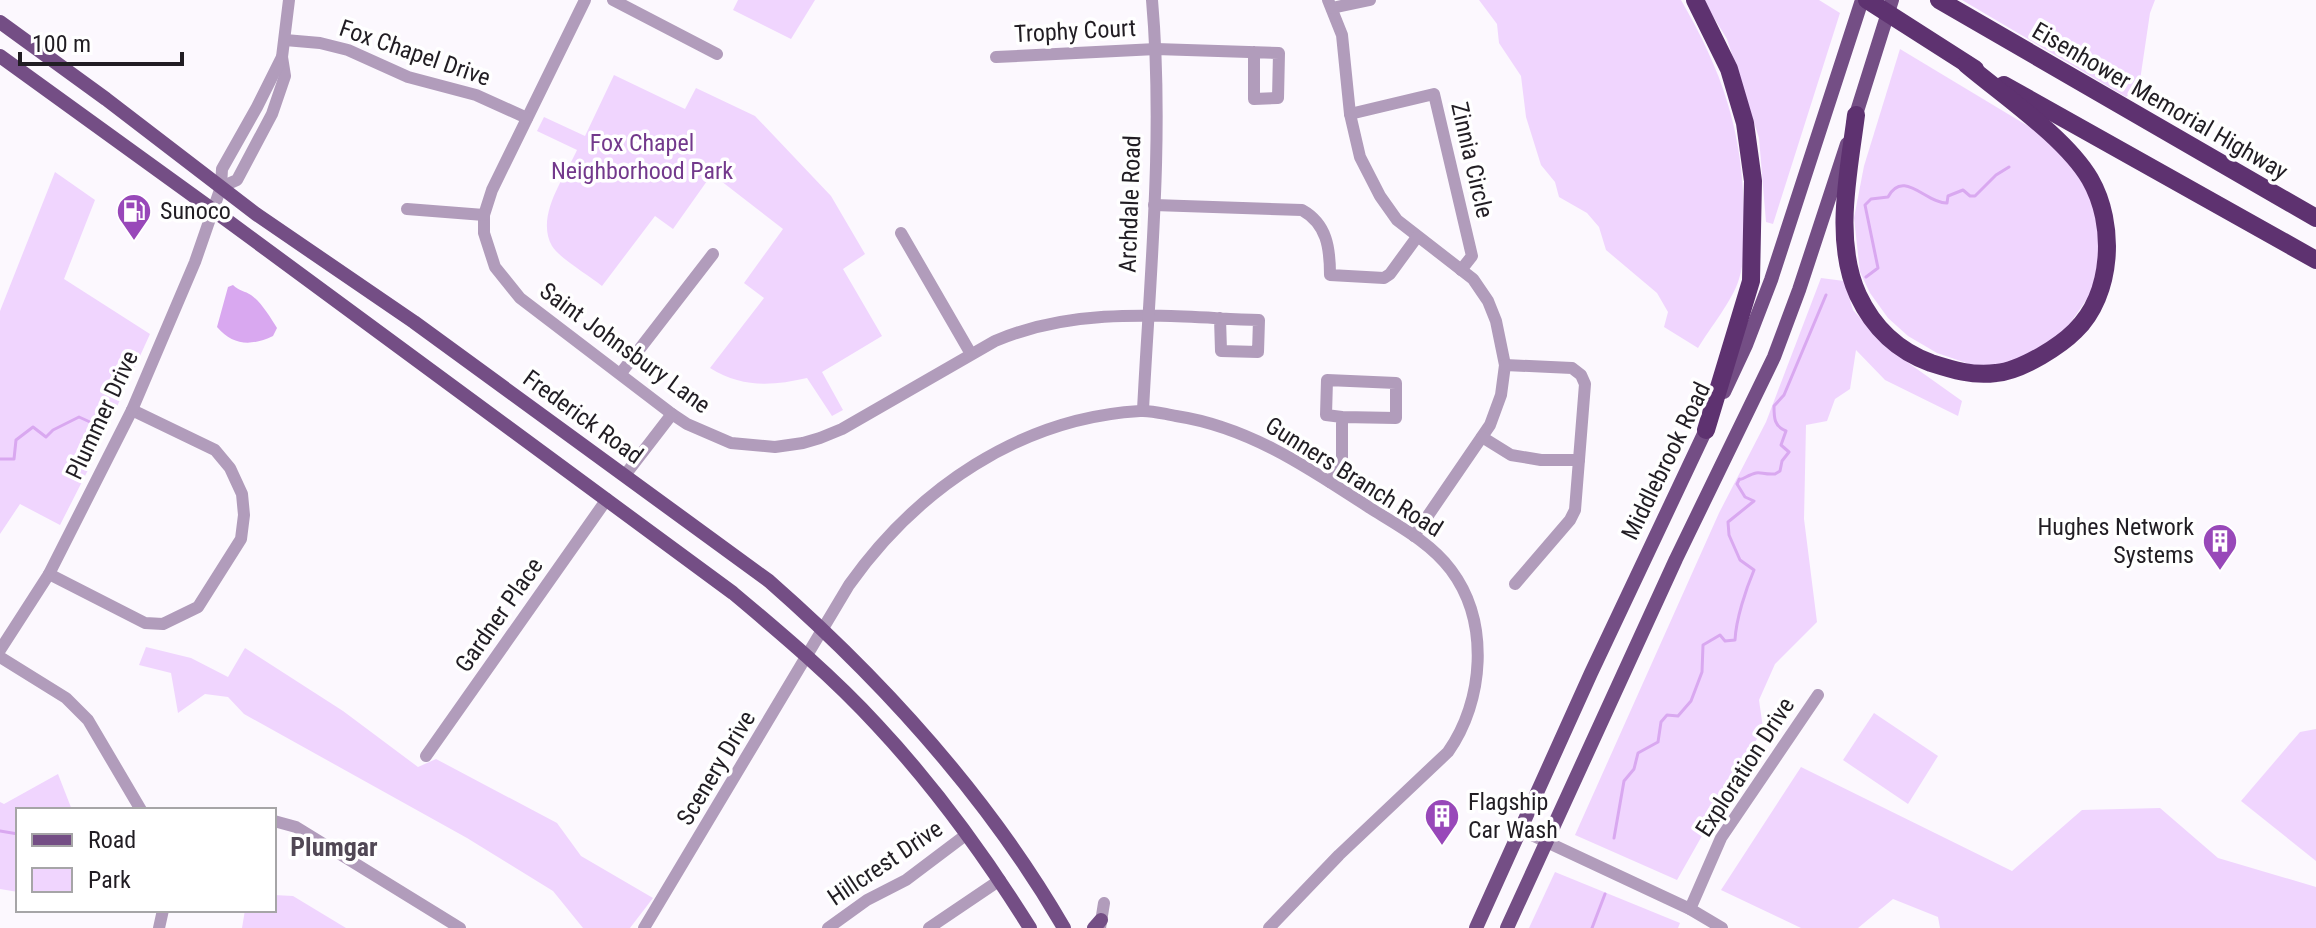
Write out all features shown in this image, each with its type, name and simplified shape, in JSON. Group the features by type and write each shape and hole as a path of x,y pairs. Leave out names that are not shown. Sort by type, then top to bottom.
{"highway":[{"path":"1695,0 1729,69 1745,123 1753,181 1751,281 1706,430"},
{"path":"1864,0 1966,64 2316,260"},
{"name":"Eisenhower Memorial Highway","path":"1939,0 2316,218"},
{"path":"1856,115 1844,217 1849,261 1857,293 1872,318 1887,337 1913,356 1962,373 1998,373 2027,365 2077,330 2097,299 2106,261 2107,231 2100,199 2077,160 1966,64"}],"main road":[{"name":"Middlebrook Road","path":"1476,928 1519,829 1746,345 1771,280 1864,0"},
{"path":"1507,928 1676,559 1774,357 1799,290 1892,0"},
{"name":"Frederick Road","path":"0,22 221,187 414,322 746,563 823,629 896,702 1007,838 1061,923 1071,928"},
{"path":"0,56 733,593 807,657 875,723 931,786 1000,880 1030,928"}],"street":[{"name":"Plummer Drive","path":"0,650 49,574 132,410 195,262 221,187 237,180 272,114 285,76 282,57 289,0"},
{"path":"407,209 484,215 492,190 585,0"},
{"path":"613,0 717,54"},
{"name":"Archdale Road","path":"1143,410 1154,205 1156,49 1152,0"},
{"path":"1370,0 1330,4 1342,35 1350,114 1360,157 1380,196 1397,220 1473,279 1488,301 1501,339 1505,365 1496,412 1414,536"},
{"name":"Fox Chapel Drive","path":"285,40 320,43 348,50 408,77 476,95 527,118"},
{"name":"Trophy Court","path":"996,57 1156,49 1254,52"},
{"name":"Zinnia Circle","path":"1350,114 1434,94 1472,256 1461,270"},
{"path":"1154,205 1302,210 1311,215 1329,244 1330,275 1384,278 1417,237"},
{"name":"Saint Johnsbury Lane","path":"484,215 484,233 490,252 503,280 520,298 672,414 731,443 766,447 803,443 842,429 971,354 1018,331 1102,316 1220,318"},
{"path":"901,233 971,354"},
{"path":"621,373 713,254"},
{"path":"1505,365 1572,368 1581,375 1585,384 1575,510 1570,520 1515,584"},
{"path":"1327,380 1396,383 1396,418 1342,417 1326,415 1327,380"},
{"path":"49,574 145,623 163,624 198,607 241,539 242,494 230,468 215,450 132,410"},
{"name":"Gunners Branch Road","path":"823,629 871,554 901,520 935,491 979,461 1047,431 1094,417 1143,410 1204,420 1243,433 1330,482 1414,536 1451,570 1464,592 1474,622 1476,680 1470,713 1460,736 1448,752 1339,855 1269,928"},
{"path":"625,475 672,414"},
{"path":"1330,482 1342,457 1342,417"},
{"path":"1482,437 1511,455 1541,460 1579,460"},
{"name":"Gardner Place","path":"426,756 607,499"},
{"name":"Scenery Drive","path":"644,928 823,629"},
{"path":"0,657 66,698 88,720 140,808"},
{"name":"Exploration Drive","path":"1690,909 1721,838 1818,695"},
{"path":"276,822 296,827 460,928"},
{"path":"1519,829 1690,909 1722,928"},
{"name":"Hillcrest Drive","path":"828,928 867,900 915,874 967,834"},
{"path":"929,928 1000,880"},
{"path":"1098,925 1104,903"}],"green space":[{"path":"738,0 815,0 791,39 733,10"},
{"path":"1479,0 1681,0 1708,51 1727,101 1739,153 1744,211 1744,254 1739,279 1727,305 1698,348 1664,327 1668,312 1657,293 1606,250 1599,227 1587,213 1559,197 1555,182 1541,165 1526,117 1521,76 1499,43 1497,24"},
{"path":"1703,0 1819,0 1840,13 1773,224 1766,222 1759,138 1727,39"},
{"path":"1962,0 2155,0 2150,13 2139,87 2126,97"},
{"path":"1900,49 2033,129 2063,154 2093,197 2102,248 2091,293 2069,325 2056,337 2014,362 1978,367 1937,353 1908,336 1888,318 1860,272 1854,218 1864,166"},
{"name":"Fox Chapel Neighborhood Park","path":"614,75 685,109 696,88 755,116 831,196 865,254 843,269 882,336 822,372 843,410 832,416 807,378 757,384 734,379 710,368 764,298 744,283 783,229 712,174 673,229 655,216 602,286 552,246 547,222 549,210 577,150 537,131 544,117 585,136"},
{"path":"55,172 95,200 64,279 150,334 60,525 20,504 0,534 0,311"},
{"path":"1821,278 1844,281 1853,310 1886,347 1962,401 1958,416 1885,380 1856,350 1850,389 1835,399 1827,421 1806,425 1804,519 1817,622 1775,664 1759,700 1763,728 1677,880 1575,835 1719,513 1766,422"},
{"path":"146,647 191,658 228,677 245,648 343,711 418,767 436,759 557,823 581,856 653,898 630,928 583,928 553,891 467,838 244,714 228,697 205,694 178,713 171,673 139,665"},
{"path":"1874,713 1938,756 1908,804 1843,760"},
{"path":"2316,729 2316,861 2241,801 2300,732"},
{"path":"1801,767 2012,871 2082,810 2160,808 2218,858 2316,887 2316,928 1940,928 1938,917 1893,899 1858,928 1801,928 1721,890"},
{"path":"58,774 71,808 16,808 16,892 0,889 0,802 4,804"},
{"path":"1555,872 1680,923 1678,928 1529,928"},
{"path":"276,895 293,896 346,928 242,928 245,912 276,912"}],"shaded area":[{"path":"233,285 251,295 262,306 277,328 273,336 250,343 236,341 217,327 228,287"}],"waterway":[{"path":"1866,277 1878,268 1865,205 1871,199 1888,197 1894,189 1908,186 1947,203 1948,196 1963,190 1975,196 2009,167"},
{"path":"1614,838 1624,781 1634,769 1638,753 1658,742 1661,722 1667,715 1678,716 1691,701 1702,672 1703,645 1720,635 1725,641 1735,640 1742,604 1754,570 1740,560 1729,535 1728,522 1754,501 1745,497 1737,484 1739,479 1755,473 1775,474 1780,471 1782,461 1789,452 1781,445 1786,431 1776,421 1774,406 1784,395 1826,295"},
{"path":"0,459 14,459 16,440 33,427 46,437 79,417 90,422"},
{"path":"0,831 16,834"},
{"path":"1592,928 1605,894"}],"place":[{"name":"Sunoco","path":"134,242"},
{"name":"Hughes Network Systems","path":"2220,572"},
{"name":"Flagship Car Wash","path":"1442,847"}],"district":[{"name":"Plumgar","path":"334,847"}]}
